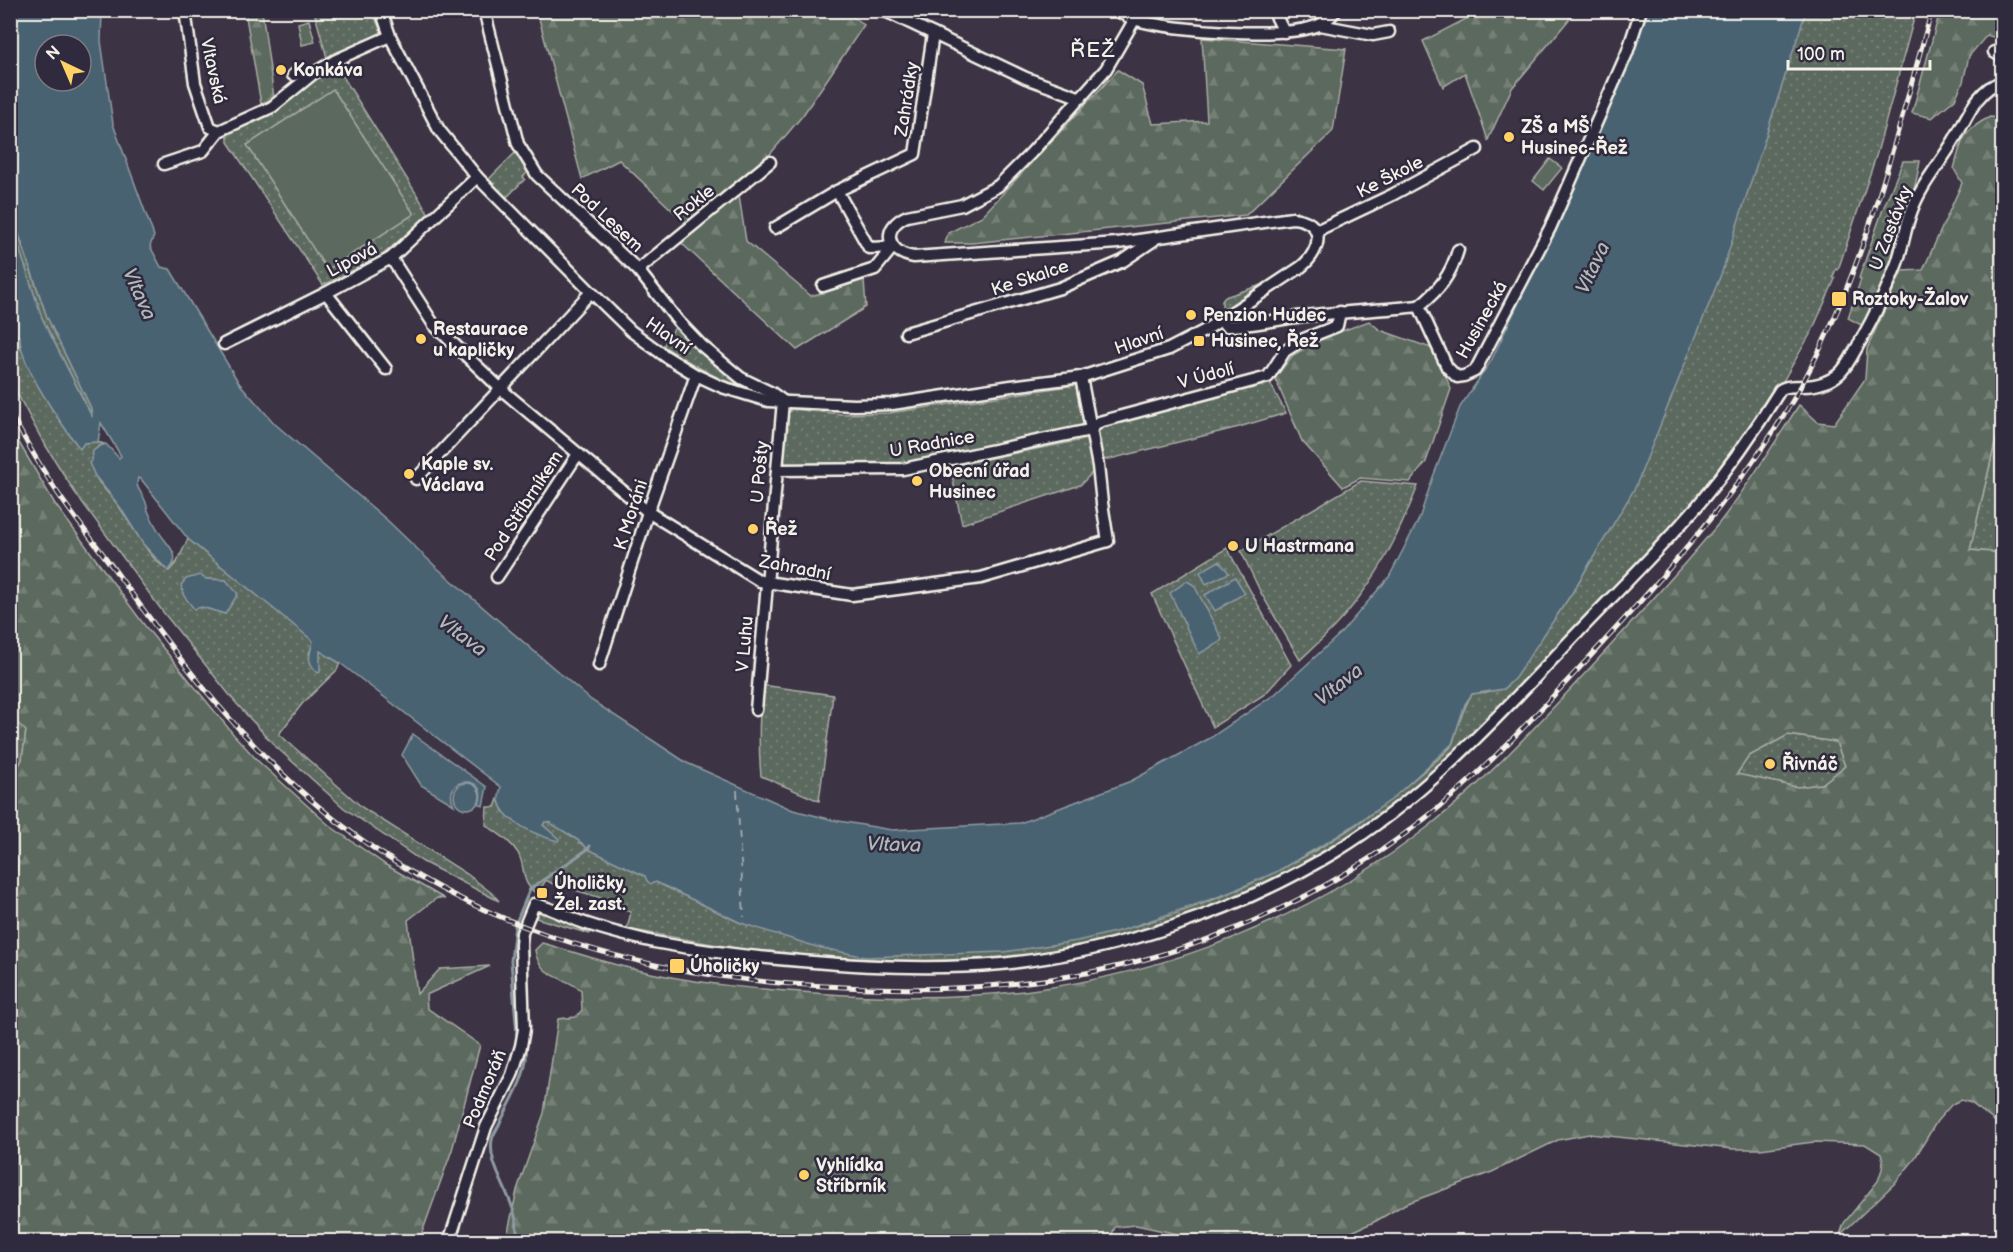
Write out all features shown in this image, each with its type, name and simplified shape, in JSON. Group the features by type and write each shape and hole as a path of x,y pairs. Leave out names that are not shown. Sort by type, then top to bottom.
{"street":[{"name":"Vltavská","path":"185,10 195,83 210,127 219,131"},
{"name":"Hlavní","path":"381,10 390,36 439,130 477,177 591,292 632,331 665,356 696,375 722,387 768,400 854,405 892,404 1081,377 1169,349 1221,320 1305,264 1317,247 1316,231"},
{"name":"Pod Lesem","path":"484,10 519,144 537,175 638,270 678,321 701,345 741,378 783,401"},
{"path":"883,10 1026,78 1081,98"},
{"path":"1116,10 1206,31 1284,32 1320,25 1373,35 1389,32"},
{"path":"1273,10 1284,32"},
{"path":"1320,25 1337,10"},
{"name":"Husinecká","path":"1419,306 1447,367 1452,373 1457,377 1475,371 1550,228 1627,53 1641,10"},
{"path":"1137,15 1106,69 1031,153 998,186 962,205 900,219 890,234 893,247 898,253 914,257 1118,243 1287,218 1305,220 1316,231"},
{"name":"Zahrádky","path":"775,228 837,191 915,154 933,34"},
{"path":"164,164 203,151 219,131 272,107 314,73 336,60 390,36"},
{"path":"293,75 314,73"},
{"name":"U Zastávky","path":"1815,385 1830,380 1840,373 1848,362 1871,322 1897,263 1911,211 1919,194 1955,140 1972,107 1982,94 2002,82"},
{"name":"Ke Škole","path":"1316,231 1392,195 1477,149"},
{"name":"Rokle","path":"638,270 770,162"},
{"name":"Lipová","path":"224,344 391,258 477,177"},
{"path":"837,191 869,248 893,247"},
{"name":"Ke Skalce","path":"906,333 1060,288 1123,261 1157,238"},
{"path":"823,286 875,269 893,247"},
{"path":"1221,320 1226,326 1241,326 1276,319 1419,306 1435,293 1452,270 1458,250"},
{"name":"Zahradní","path":"391,258 434,325 502,390 648,512 760,582 852,596 981,578 1108,541 1098,466 1081,377"},
{"path":"416,479 502,390 591,292"},
{"path":"326,293 386,369"},
{"name":"V Údolí","path":"1090,430 1099,422 1268,377 1285,351 1304,339 1337,326 1340,312"},
{"name":"K Moráni","path":"599,665 648,512 696,375"},
{"name":"Podmoráň","path":"450,1242 486,1127 512,1075 523,1038 521,945 522,933 534,903 579,921 652,941 749,957 846,965 928,967 1000,964 1055,956 1122,942 1170,928 1253,894 1337,851 1399,807 1433,779 1476,740 1699,504 1780,390 1785,387 1815,385"},
{"name":"U Pošty","path":"767,582 783,401"},
{"name":"U Radnice","path":"777,470 903,469 1090,430"},
{"name":"Pod Stříbrníkem","path":"497,576 578,454"},
{"name":"V Luhu","path":"756,710 767,582"}],"green space":[{"path":"843,10 864,25 803,115 756,171 688,225 619,160 582,179 537,11"},
{"path":"245,11 262,11 274,98 261,104"},
{"path":"314,11 372,11 382,34 327,58"},
{"path":"1473,11 1576,11 1512,88 1488,140 1465,73 1443,87 1423,41 1470,17"},
{"path":"1806,11 1916,11 1877,153 1838,270 1836,269 1833,277 1835,279 1812,331 1782,383 1779,393 1702,507 1655,561 1635,571 1432,778 1335,849 1252,894 1125,940 1027,958 847,963 746,950 627,929 631,912 612,907 614,902 562,886 560,888 546,880 537,894 525,880 521,859 515,848 486,825 487,807 495,807 498,799 503,811 537,834 555,840 543,825 545,821 549,822 588,849 645,876 651,883 656,882 741,923 966,952 1023,948 1083,939 1143,924 1203,904 1261,879 1316,850 1367,817 1445,753 1452,745 1463,712 1472,694 1504,689 1514,678 1572,593 1634,488"},
{"path":"1940,11 2002,11 2002,40 1987,35 1969,56 1963,82 1955,99 1932,118 1912,113"},
{"path":"309,20 315,42 302,45 298,23"},
{"path":"1202,38 1346,49 1333,131 1246,215 972,243 945,243 948,233 982,216 1118,70 1142,85 1153,124 1207,121"},
{"path":"337,67 429,214 379,258 323,285 228,142 228,132"},
{"path":"333,89 414,214 327,270 247,145"},
{"path":"1990,117 2002,118 2002,433 1996,439 1970,550 2002,553 2002,1127 1971,1103 1961,1100 1952,1104 1937,1121 1913,1161 1894,1184 1840,1235 1844,1223 1878,1181 1882,1169 1881,1154 1865,1144 1814,1142 1760,1149 1733,1149 1589,1134 1558,1140 1492,1172 1405,1204 1376,1221 1332,1241 1210,1241 1136,1225 1115,1227 1109,1242 506,1241 517,1190 544,1113 558,1019 576,1017 582,1010 581,990 552,975 541,966 535,950 542,943 652,973 744,987 893,997 1024,991 1133,970 1186,955 1238,936 1337,888 1429,826 1471,790 1512,750 1671,579 1730,509 1799,405 1818,422 1834,424 1865,379 1867,349 1902,271 1923,270 1962,183 1954,169 1961,144 1964,137","holes":["1788,735 1836,742 1845,766 1822,784 1797,787 1737,774 1749,756"]},
{"path":"517,151 529,171 523,177 525,179 506,198 488,180"},
{"path":"1550,159 1562,168 1544,190 1533,181"},
{"path":"1903,161 1920,161 1916,183 1897,246 1863,326 1848,318 1883,209"},
{"path":"738,189 746,241 811,296 864,280 866,307 797,350 678,240"},
{"path":"10,211 47,317 91,408 94,420 42,318 20,251"},
{"path":"1261,285 1226,308 1222,306 1225,297"},
{"path":"1369,321 1380,330 1434,349 1451,389 1426,462 1410,482 1360,478 1343,487 1302,441 1275,378 1293,355 1326,337"},
{"path":"676,326 767,396 738,387 713,375 663,346"},
{"path":"10,327 20,338 20,347 69,434 80,448 84,443 104,444 92,455 91,462 94,472 154,558 169,571 177,562 188,539 314,641 309,654 319,668 319,650 340,663 337,670 302,704 279,734 363,808 467,874 499,901 423,862 344,808 275,746 236,703 163,612 74,491 41,438 11,382","holes":["206,579 226,580 225,614 202,607"]},
{"path":"1269,381 1286,413 1106,460 1102,458 1096,428"},
{"path":"1076,385 1085,427 895,464 788,466 784,461 788,413 792,409 841,414 889,413"},
{"path":"11,429 55,504 145,626 234,735 259,762 330,826 386,865 445,899 437,898 408,920 417,994 440,969 490,966 426,995 427,1008 480,1045 452,1150 419,1241 11,1241 10,896 19,862 11,855 11,778 22,760 26,731 11,717"},
{"path":"2002,433 2002,553 1970,550 1996,439"},
{"path":"1087,439 1094,471 1080,485 962,524 950,466"},
{"path":"1361,481 1418,486 1393,543 1378,570 1339,622 1300,660 1261,593 1241,551"},
{"path":"1227,548 1291,665 1265,694 1213,727 1152,594"},
{"path":"762,685 833,695 819,801 761,776 759,730"},
{"path":"11,717 26,730 22,760 11,778"},
{"path":"1788,735 1836,742 1845,766 1822,784 1797,787 1736,774 1749,756"},
{"path":"11,855 19,862 11,896"},
{"path":"540,910 590,934 536,918"}],"water":[{"name":"Vltava","path":"10,11 102,11 101,41 113,124 154,236 150,246 161,267 170,269 239,383 275,424 387,520 435,566 591,700 687,763 793,810 833,820 892,830 1020,823 1131,781 1210,738 1275,694 1341,633 1389,577 1419,519 1460,407 1491,361 1580,174 1647,11 1806,11 1722,272 1635,488 1572,593 1515,678 1504,689 1472,694 1465,704 1452,744 1391,800 1336,837 1276,872 1226,894 1123,930 1077,941 1004,952 866,957 817,947 741,923 656,882 651,884 645,876 588,849 549,822 543,825 559,839 558,841 523,827 502,809 499,799 501,787 340,663 320,651 320,672 318,673 310,659 313,641 188,539 138,478 138,487 149,513 174,555 175,560 168,571 143,544 120,507 95,476 89,463 92,460 93,451 106,444 119,458 121,456 101,423 98,442 84,443 80,449 43,395 27,364 20,338 11,328 10,220 42,318 92,417 91,408 47,317 11,211"},
{"path":"1219,561 1229,573 1206,584 1200,572"},
{"path":"200,575 206,579 226,580 238,594 225,614 202,607 194,609 184,596 181,585 186,579"},
{"path":"1235,577 1245,593 1215,611 1205,595"},
{"path":"1187,581 1194,585 1222,639 1199,654 1170,593"},
{"path":"413,734 487,787 483,806 479,804 481,794 478,787 472,783 465,782 454,788 452,795 454,805 421,785 402,755"},
{"path":"467,783 476,787 480,796 476,805 467,809 458,805 454,796 458,787"}],"waterway":[{"path":"520,1038 517,1035 511,961 515,925 530,889 590,846"},
{"path":"516,1242 515,1215 494,1164 492,1140 522,1076 526,1046"}],"ferry route":[{"path":"737,790 744,917"}],"railway":[{"path":"10,413 58,494 215,702 272,763 334,819 385,855 438,887 493,914 551,936 610,954 670,968 731,978 820,986 934,989 1019,983 1128,964 1181,949 1233,930 1283,907 1379,852 1423,820 1487,764 1547,703 1642,600 1696,536 1771,435 1818,354 1858,259 1890,160 1932,10"}],"place":[{"name":"Konkáva","path":"281,70"},
{"name":"ZŠ a MŠ Husinec-Řež","path":"1509,137"},
{"name":"Roztoky-Žalov","path":"1839,299"},
{"name":"Penzion Hudec","path":"1191,315"},
{"name":"Restaurace u kapličky","path":"421,339"},
{"name":"Husinec, Řež","path":"1199,341"},
{"name":"Kaple sv. Václava","path":"409,474"},
{"name":"Obecní úřad Husinec","path":"917,481"},
{"name":"Řež","path":"753,529"},
{"name":"U Hastrmana","path":"1233,546"},
{"name":"Řivnáč","path":"1770,764"},
{"name":"Úholičky, Žel. zast.","path":"542,893"},
{"name":"Úholičky","path":"677,966"},
{"name":"Vyhlídka Stříbrník","path":"804,1175"}],"district":[{"name":"ŘEŽ","path":"1093,50"}]}
